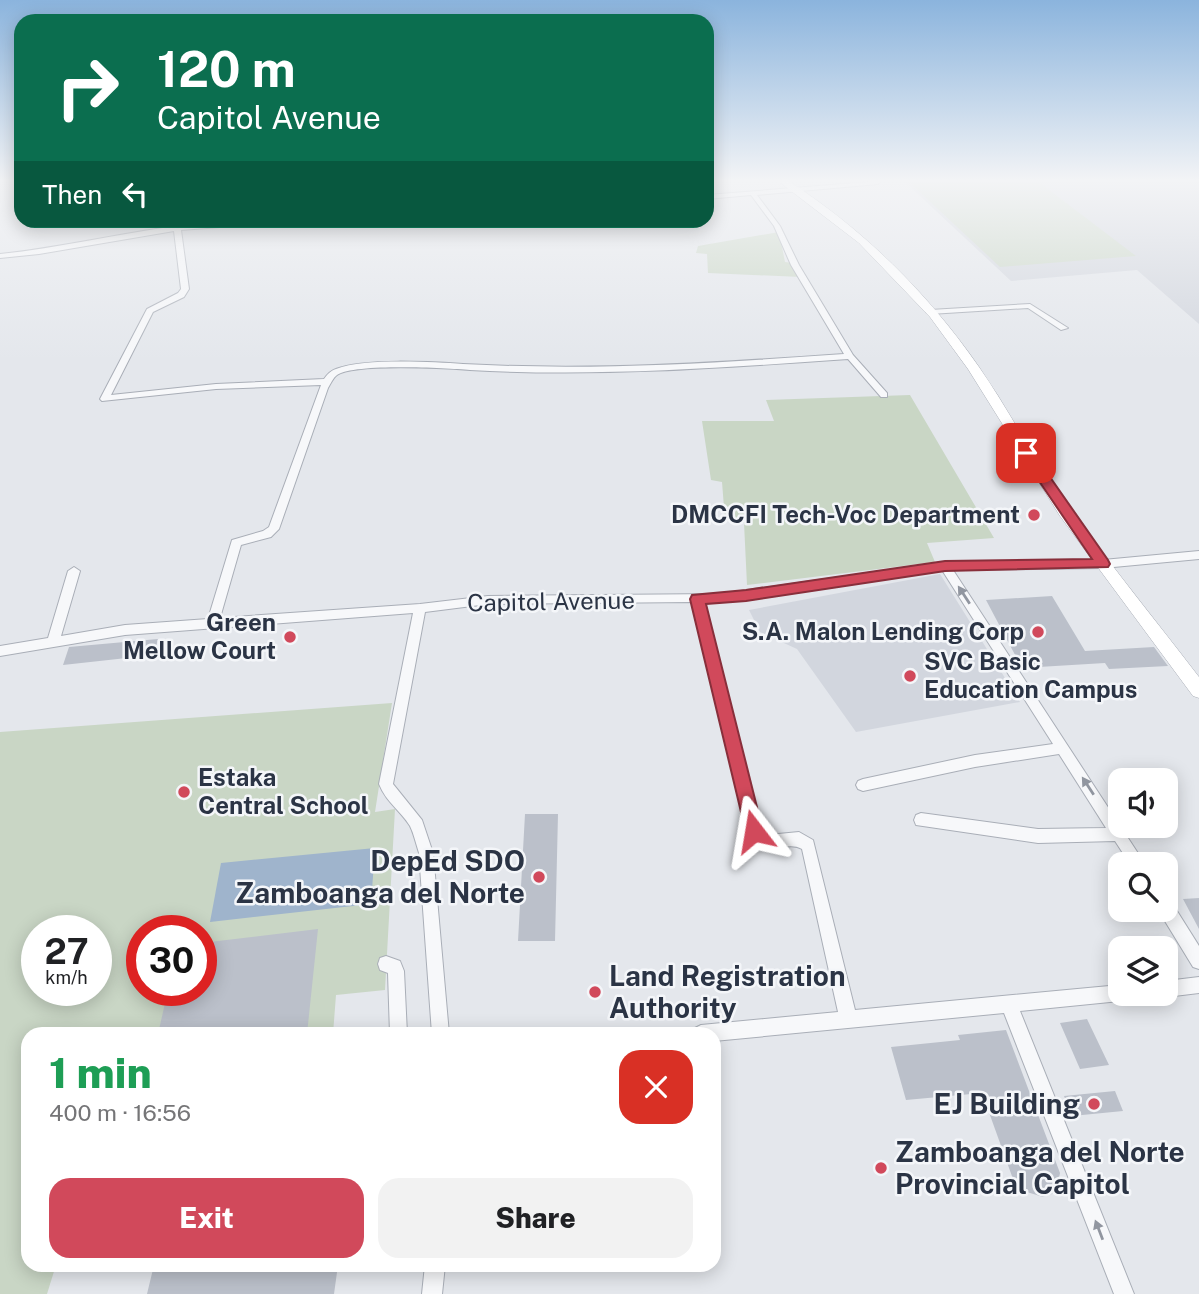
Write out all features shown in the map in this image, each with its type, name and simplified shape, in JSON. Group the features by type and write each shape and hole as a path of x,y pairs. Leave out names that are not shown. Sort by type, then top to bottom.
{"street":[{"path":"0,256 39,253 109,240"},
{"path":"179,240 185,289 181,295 150,311 105,399 215,386 327,382"},
{"path":"784,240 795,265 850,356 884,395"},
{"path":"861,240 930,312 974,368 1047,485 1199,691"},
{"path":"930,312 1030,306 1064,328"},
{"path":"213,623 236,543 267,534 274,528 327,382 335,371 431,365 555,371 649,371 850,356"},
{"name":"Capitol Avenue","path":"0,651 125,630 518,599 697,599 746,596 945,566 1103,564 1199,555"},
{"path":"945,566 1108,818"},
{"path":"54,640 74,571"},
{"path":"697,599 754,831 760,841 766,843 799,839 808,845 849,1021"},
{"path":"420,608 386,784 389,795 405,808 418,826 426,853 440,1027"},
{"path":"863,785 975,761 1063,748"},
{"path":"921,820 1038,836 1108,834"},
{"path":"1175,922 1199,961"},
{"path":"386,964 394,967 396,971 399,1027"},
{"path":"1178,988 1199,985"},
{"path":"721,1032 1108,994"},
{"path":"1009,1004 1124,1294"},
{"path":"432,1294 434,1272"}],"shaded area":[{"path":"968,240 1199,240 1199,324 1137,270 1011,281"},
{"name":"SVC Basic Education Campus","path":"940,574 1020,702 856,732 797,649 760,632 749,610"}],"green space":[{"path":"730,240 781,240 785,262 793,263 801,277 708,273 707,254 696,253 698,246"},
{"path":"971,240 1115,240 1136,256 1000,267"},
{"path":"910,395 994,538 927,543 935,562 747,585 744,523 725,520 722,482 711,480 702,421 774,421 766,400"},
{"path":"392,703 375,812 395,809 385,990 336,995 334,1027 21,1027 21,1272 54,1272 47,1294 0,1294 0,732"}],"water":[{"path":"375,848 371,904 217,921 217,915 211,915 221,863"}],"building":[{"name":"S.A. Malon Lending Corp","path":"1052,596 1085,651 1154,647 1168,666 1109,669 1105,663 1022,668 986,600"},
{"path":"158,639 154,655 63,665 69,647"},
{"name":"DepEd SDO Zamboanga del Norte","path":"525,814 558,814 555,941 518,941"},
{"path":"1199,898 1199,929 1183,899"},
{"path":"318,929 308,1027 160,1027 164,1006 217,1006 217,941"},
{"path":"1087,1019 1109,1065 1080,1069 1060,1023"},
{"path":"1006,1030 1060,1173 1057,1188 1052,1194 1043,1197 1027,1192 1013,1179 982,1093 906,1100 891,1047 960,1040 958,1035"},
{"name":"EJ Building","path":"1115,1091 1123,1111 1072,1116 1064,1096"},
{"path":"152,1272 337,1272 334,1294 147,1294"}],"place":[{"name":"DMCCFI Tech-Voc Department","path":"1034,515"},
{"name":"S.A. Malon Lending Corp","path":"1038,632"},
{"name":"Green Mellow Court","path":"290,637"},
{"name":"SVC Basic Education Campus","path":"910,676"},
{"name":"Estaka Central School","path":"184,792"},
{"name":"DepEd SDO Zamboanga del Norte","path":"539,877"},
{"name":"Land Registration Authority","path":"595,992"},
{"name":"EJ Building","path":"1094,1104"},
{"name":"Zamboanga del Norte Provincial Capitol","path":"881,1168"}],"route":[{"path":"754,831 697,599 746,596 945,566 1103,564 1026,453"}]}
